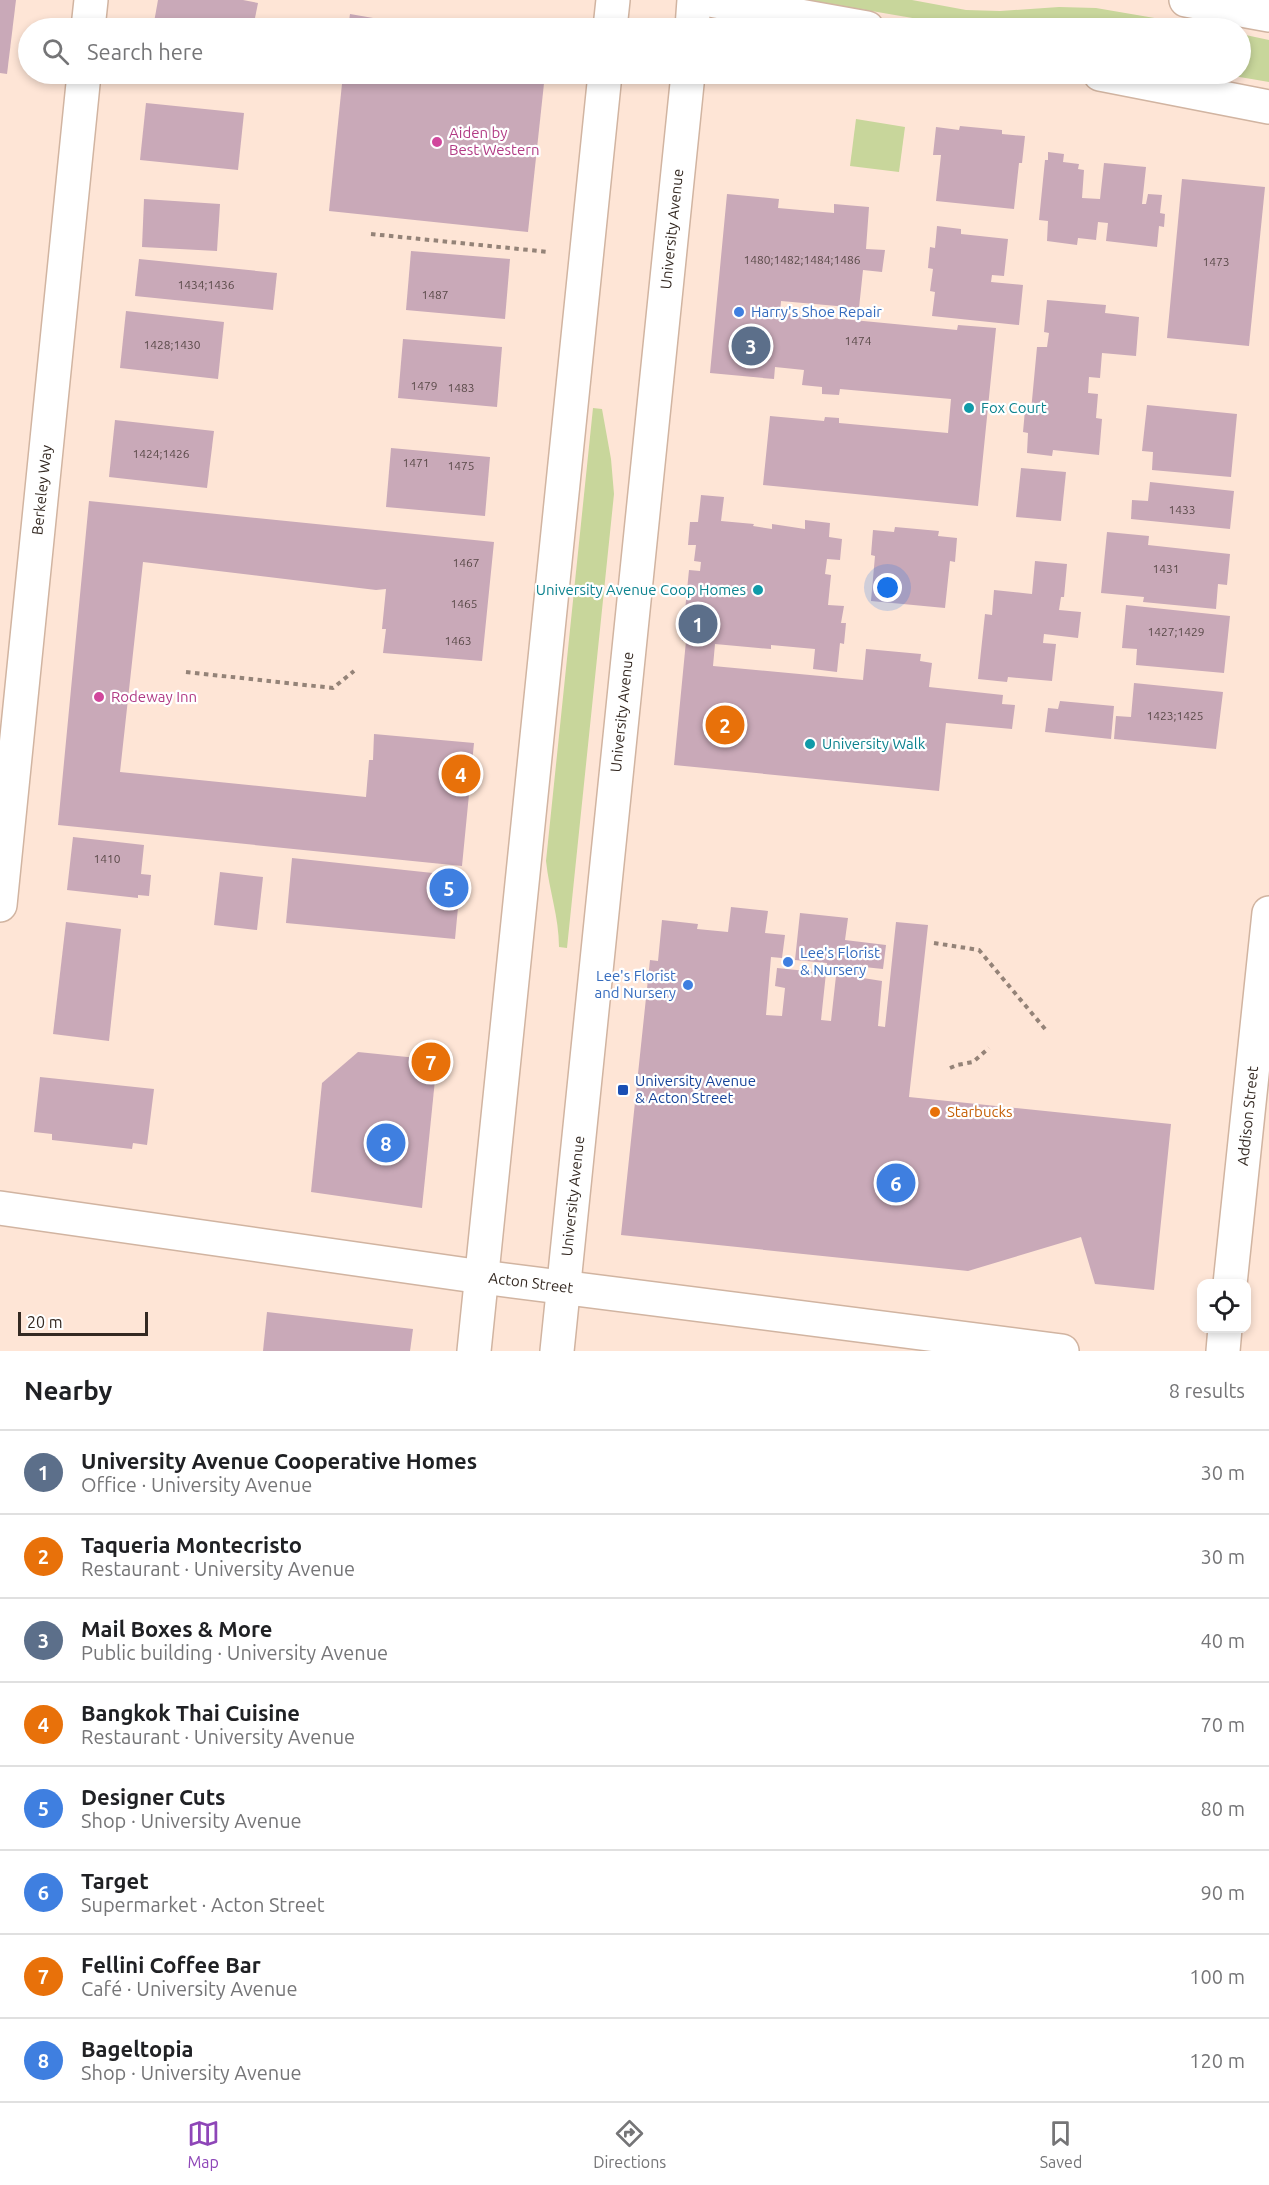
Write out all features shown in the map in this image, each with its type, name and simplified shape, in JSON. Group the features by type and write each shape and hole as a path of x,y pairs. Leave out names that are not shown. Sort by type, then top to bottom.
{"street":[{"path":"89,18 91,0"},
{"path":"611,18 613,0"},
{"path":"693,18 694,0"},
{"path":"710,0 811,18"},
{"path":"1186,0 1269,15"},
{"name":"Berkeley Way","path":"0,906 83,84"},
{"path":"474,1351 604,84"},
{"name":"University Avenue","path":"557,1351 687,84"},
{"path":"1151,84 1269,107"},
{"name":"Addison Street","path":"1231,1279 1269,913"},
{"name":"Acton Street","path":"0,1208 482,1277 1062,1351"},
{"path":"1223,1351 1225,1333"}],"path":[{"path":"371,234 586,255"},
{"path":"186,672 333,688 354,671"},
{"path":"934,943 979,950 1045,1029"},
{"path":"950,1068 973,1062 989,1048"}],"green space":[{"path":"807,0 912,0 966,10 1000,11 1059,7 1096,8 1154,18 912,18"},
{"path":"1251,36 1269,40 1269,82 1251,79"},
{"path":"856,119 905,127 899,172 850,166"},
{"path":"593,408 602,409 611,459 614,494 567,948 559,947 546,861"}],"building":[{"path":"0,0 16,0 7,74 0,73"},
{"path":"158,0 243,0 258,3 255,18 155,18"},
{"path":"350,14 373,18 349,18"},
{"name":"Aiden by Best Western","path":"342,84 544,84 528,232 329,211"},
{"path":"146,103 244,113 238,170 140,160"},
{"path":"960,126 1002,130 1002,134 1025,136 1022,163 1019,163 1014,209 936,201 941,155 933,155 936,127 959,130"},
{"path":"1048,152 1064,154 1063,162 1079,164 1078,169 1084,170 1082,198 1100,199 1104,163 1146,167 1142,204 1146,204 1148,194 1162,195 1160,213 1165,214 1164,227 1159,226 1157,247 1106,241 1108,223 1098,222 1096,240 1078,238 1077,245 1047,241 1048,221 1039,220 1045,160 1048,160"},
{"path":"1182,179 1265,187 1249,346 1167,338"},
{"name":"Fox Court","path":"727,194 779,199 778,208 834,213 834,204 869,207 866,249 885,250 882,272 863,270 859,308 781,301 780,313 957,330 958,325 996,328 978,506 763,485 770,416 824,421 825,417 839,418 839,423 948,433 951,399 840,389 839,395 822,394 822,387 802,385 804,370 775,367 774,379 710,373"},
{"path":"144,199 220,204 217,251 142,247"},
{"path":"937,226 961,229 961,234 1008,239 1004,276 992,275 991,282 1023,285 1019,325 932,316 935,292 930,291 933,269 928,268 930,247 935,248"},
{"path":"411,251 510,259 505,319 406,310"},
{"path":"139,259 277,273 273,310 135,296"},
{"path":"1047,300 1106,305 1105,313 1139,317 1136,356 1102,353 1100,378 1089,377 1088,393 1098,394 1096,418 1102,419 1099,455 1053,450 1052,456 1027,453 1028,433 1023,432 1025,410 1031,411 1037,347 1047,347 1049,333 1044,332"},
{"path":"126,311 224,322 218,379 120,368"},
{"path":"403,339 502,347 497,407 398,398"},
{"path":"1147,405 1237,414 1231,477 1152,470 1153,452 1142,451"},
{"path":"115,420 214,431 207,488 109,477"},
{"path":"391,448 490,457 485,516 386,507"},
{"path":"1021,468 1066,472 1061,521 1016,517"},
{"path":"1150,482 1234,491 1230,529 1131,519 1132,500 1148,501"},
{"path":"701,495 724,497 721,521 754,524 753,526 772,529 772,524 805,529 805,520 830,523 829,537 842,539 840,560 827,559 825,574 831,575 828,605 844,606 841,623 846,623 844,644 840,643 837,672 813,669 815,649 771,645 771,649 715,644 713,666 863,680 866,649 921,654 920,661 932,663 929,687 1003,695 1002,704 1015,705 1012,729 946,723 939,791 674,765 686,641 682,641 689,570 700,571 701,562 694,561 696,545 688,545 690,522 698,522"},
{"name":"Rodeway Inn","path":"89,501 494,542 482,661 383,653 386,629 382,629 386,589 376,590 143,562 120,772 366,797 369,760 373,760 374,734 474,743 462,866 58,825"},
{"path":"895,527 939,531 938,536 957,538 955,562 950,561 945,608 871,601 875,556 871,555 873,530 894,532"},
{"path":"1107,532 1149,536 1148,545 1230,554 1227,585 1218,584 1216,609 1143,602 1144,597 1101,593"},
{"path":"1035,561 1067,564 1064,597 1061,597 1059,610 1081,612 1078,638 1044,634 1043,643 1056,644 1052,681 1008,677 1007,682 978,679 985,614 992,615 994,590 1032,594"},
{"path":"1126,605 1230,616 1224,673 1136,665 1137,649 1122,648"},
{"path":"1134,683 1223,692 1216,749 1114,739 1116,716 1131,717"},
{"path":"1060,701 1114,706 1111,739 1045,732 1048,708 1058,709"},
{"path":"73,837 144,845 141,874 151,875 149,896 138,895 138,898 67,890"},
{"path":"292,858 461,876 455,939 286,923"},
{"path":"220,872 263,877 257,930 214,925"},
{"path":"731,907 768,911 765,933 785,935 782,958 771,957 766,1015 782,1016 785,988 775,986 777,968 826,973 827,963 795,960 800,913 848,918 845,940 886,945 883,969 864,967 863,978 882,981 878,1026 885,1027 896,922 928,925 909,1097 1171,1124 1154,1290 1095,1284 1081,1237 968,1271 621,1235 650,960 658,961 662,920 698,924 697,929 728,932","holes":["826,973 836,976 831,1021 821,1020"]},
{"path":"66,922 121,929 109,1041 53,1034"},
{"path":"358,1052 437,1060 422,1208 311,1192 322,1083"},
{"path":"40,1077 154,1089 147,1145 133,1143 132,1149 52,1140 52,1134 34,1132"},
{"path":"267,1312 413,1329 410,1351 263,1351"}],"place":[{"name":"Aiden by Best Western","path":"437,142"},
{"name":"Harry's Shoe Repair","path":"739,312"},
{"name":"Mail Boxes & More","path":"751,346"},
{"name":"Fox Court","path":"969,408"},
{"name":"University Avenue Coop Homes","path":"758,590"},
{"name":"University Avenue Cooperative Homes","path":"698,624"},
{"name":"Rodeway Inn","path":"99,697"},
{"name":"Taqueria Montecristo","path":"725,725"},
{"name":"University Walk","path":"810,744"},
{"name":"Bangkok Thai Cuisine","path":"461,774"},
{"name":"Designer Cuts","path":"449,888"},
{"name":"Lee's Florist & Nursery","path":"788,962"},
{"name":"Lee's Florist and Nursery","path":"688,985"},
{"name":"Fellini Coffee Bar","path":"431,1062"},
{"name":"University Avenue & Acton Street","path":"623,1090"},
{"name":"Starbucks","path":"935,1112"},
{"name":"Bageltopia","path":"386,1143"},
{"name":"Target","path":"896,1183"}]}
